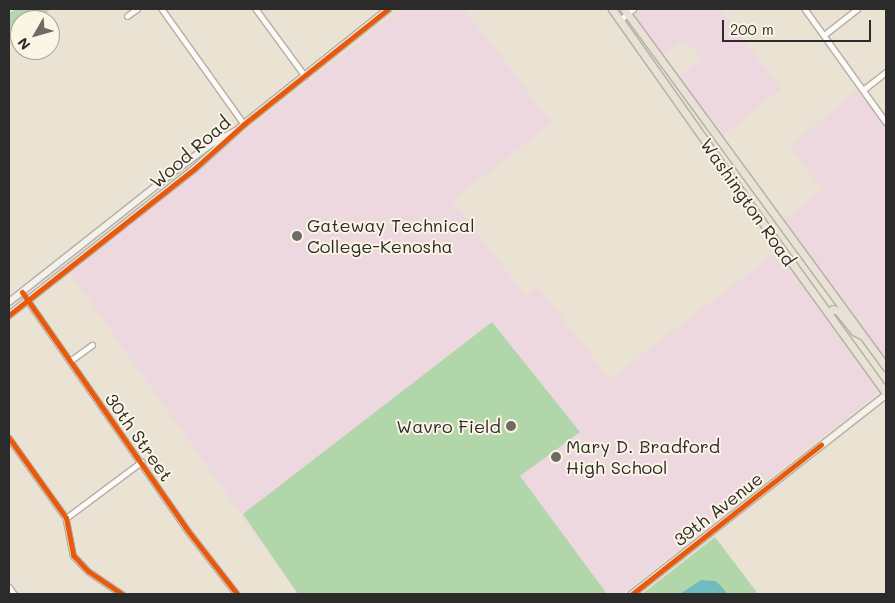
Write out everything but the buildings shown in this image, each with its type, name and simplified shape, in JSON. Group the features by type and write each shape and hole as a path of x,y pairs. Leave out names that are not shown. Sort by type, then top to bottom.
{"main road":[{"name":"Washington Road","path":"612,9 886,394"},
{"name":"Washington Road","path":"628,10 648,42 886,367"},
{"path":"640,48 648,42"},
{"path":"828,313 833,310 838,311 854,331 865,338"}],"street":[{"path":"127,16 137,9"},
{"path":"162,9 244,124"},
{"path":"256,9 304,76"},
{"name":"Wood Road","path":"9,315 187,175 244,124 388,9"},
{"path":"805,9 886,122"},
{"path":"824,35 858,9"},
{"path":"620,20 628,10"},
{"path":"863,90 886,72"},
{"name":"Wood Road","path":"9,302 176,170 211,144 238,129"},
{"name":"30th Street","path":"22,292 188,531 237,594"},
{"path":"70,361 92,344"},
{"name":"39th Avenue","path":"632,594 886,394"},
{"path":"9,438 66,518 73,556 88,571 122,594"},
{"path":"66,518 141,462"},
{"path":"9,587 14,594"}],"shaded area":[{"path":"401,9 464,9 552,123 452,200 525,295 538,287 610,379 778,251 877,389 876,393 869,400 622,594 298,594 69,272 223,148"},
{"path":"640,9 720,9 781,89 724,135 678,78 702,59 687,42 679,43 662,57 634,17"},
{"path":"858,89 886,128 886,361 784,219 822,190 790,146"}],"green space":[{"path":"17,9 51,9 50,10 15,10"},
{"path":"10,12 9,41 9,13"},
{"path":"492,322 580,432 520,476 607,594 298,594 243,514"},
{"path":"715,537 758,594 642,594"}],"water":[{"path":"701,580 716,581 728,594 680,594"}],"cycle path":[{"path":"9,315 194,169 244,124 388,9"},
{"path":"22,292 188,531 237,594"},
{"path":"9,438 66,518 73,555 88,571 122,594"},
{"path":"632,594 821,445"}],"place":[{"name":"Gateway Technical College-Kenosha","path":"297,236"},
{"name":"Wavro Field","path":"511,426"},
{"name":"Mary D. Bradford High School","path":"556,457"}]}
